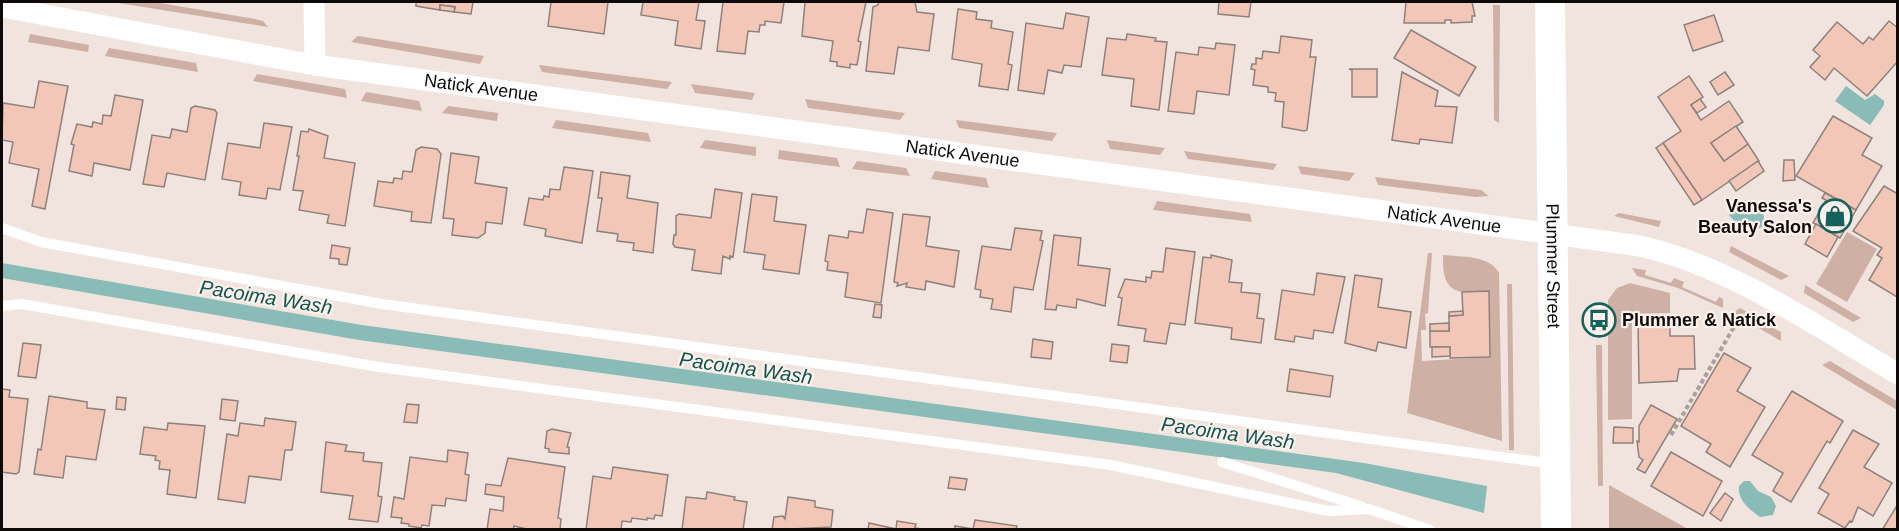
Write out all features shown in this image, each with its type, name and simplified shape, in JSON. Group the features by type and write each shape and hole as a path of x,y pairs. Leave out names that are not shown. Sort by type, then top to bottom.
{"main road":[{"name":"Plummer Street","path":"1550,2 1556,530"}],"street":[{"path":"314,2 315,65"},
{"name":"Natick Avenue","path":"2,7 315,65 1640,246 1694,262 1751,289 1898,374"}],"lane":[{"path":"2,228 41,242 382,304 1555,464"},
{"path":"2,306 22,304 380,367 1111,465 1328,511 1369,509"},
{"path":"1222,462 1430,530"}],"path":[{"path":"1671,435 1738,320"}],"shaded area":[{"path":"112,2 154,2 255,19 263,21 268,27"},
{"path":"1493,5 1500,5 1499,123 1494,120"},
{"path":"30,34 89,45 88,52 28,42"},
{"path":"358,36 484,56 480,64 351,42"},
{"path":"109,48 196,63 198,72 105,56"},
{"path":"539,65 672,82 667,89 542,72"},
{"path":"257,74 345,89 347,98 253,81"},
{"path":"691,84 755,93 752,100 695,93"},
{"path":"366,92 419,101 422,111 361,101"},
{"path":"805,99 905,113 900,120 808,108"},
{"path":"448,106 498,113 497,121 442,113"},
{"path":"556,120 648,133 651,142 552,128"},
{"path":"956,120 1057,133 1052,141 959,128"},
{"path":"705,140 756,147 756,156 700,148"},
{"path":"1107,140 1165,148 1160,155 1110,149"},
{"path":"779,150 837,158 840,167 778,159"},
{"path":"1184,151 1277,164 1273,170 1188,159"},
{"path":"857,161 906,168 910,176 852,169"},
{"path":"1298,166 1355,173 1349,181 1301,174"},
{"path":"935,171 986,178 989,188 931,179"},
{"path":"1375,177 1481,190 1489,196 1475,197 1378,185"},
{"path":"1157,201 1250,214 1252,222 1153,210"},
{"path":"1619,213 1661,221 1659,227 1614,216"},
{"path":"1847,232 1877,249 1847,302 1816,284"},
{"path":"1731,246 1789,276 1781,280 1729,252"},
{"path":"1428,253 1432,253 1428,313 1425,314 1426,330 1421,330 1422,361 1490,357 1462,292 1451,287 1445,278 1443,255 1482,260 1495,267 1499,273 1502,441 1407,413"},
{"path":"1632,268 1646,270 1645,275 1671,283 1674,278 1684,282 1682,287 1716,302 1719,297 1723,299 1723,308 1678,288 1637,276"},
{"path":"1630,283 1670,293 1670,313 1632,314 1632,419 1608,420 1608,300 1617,288"},
{"path":"1507,284 1512,284 1514,450 1509,450"},
{"path":"1805,285 1861,318 1853,322 1804,293"},
{"path":"1740,308 1754,316 1752,321 1764,327 1766,324 1781,332 1781,341 1733,313"},
{"path":"1596,345 1602,345 1603,486 1598,486"},
{"path":"1830,361 1897,401 1897,410 1822,365"},
{"path":"1609,485 1688,529 1609,529"}],"water":[{"path":"1846,86 1865,100 1875,94 1884,101 1884,105 1870,125 1835,101"},
{"path":"1755,201 1764,216 1763,226 1756,230 1747,229 1744,221 1735,222 1729,215 1734,202"},
{"path":"2,263 362,325 1364,463 1487,486 1484,513 1336,473 359,340 2,278"},
{"path":"1744,481 1750,481 1758,491 1771,497 1776,506 1773,515 1760,517 1745,504 1739,491 1739,486"}],"building":[{"path":"416,2 473,2 471,14 454,12 455,7 440,5 440,10 416,6"},
{"path":"551,2 608,2 604,34 548,26"},
{"path":"643,2 699,2 696,20 705,21 701,49 675,45 678,21 641,15"},
{"path":"723,2 784,2 781,23 765,21 765,25 760,25 759,32 748,31 745,54 717,51"},
{"path":"805,2 866,2 858,41 861,42 857,65 850,64 850,68 837,66 837,62 830,61 833,41 802,36"},
{"path":"879,2 915,2 917,12 934,14 929,51 898,47 894,74 866,71 873,7"},
{"path":"1219,2 1251,2 1249,17 1218,14"},
{"path":"1406,2 1472,2 1475,16 1472,16 1472,22 1451,23 1451,20 1445,20 1445,23 1404,23"},
{"path":"440,5 455,7 454,12 440,10"},
{"path":"958,9 977,12 976,19 992,21 991,28 1013,32 1008,64 1012,65 1008,90 979,86 982,64 952,59"},
{"path":"1066,13 1089,17 1081,67 1064,65 1062,73 1048,70 1044,94 1018,90 1026,23 1063,29"},
{"path":"1714,15 1723,41 1693,51 1684,25"},
{"path":"1889,21 1898,28 1898,61 1867,96 1834,68 1825,80 1810,67 1820,56 1813,50 1837,22 1863,44 1869,37 1873,40"},
{"path":"1411,30 1476,67 1459,96 1394,58"},
{"path":"1127,34 1167,42 1159,110 1131,106 1134,79 1102,75 1107,38 1126,40"},
{"path":"1281,36 1312,40 1310,57 1316,57 1307,130 1304,131 1282,127 1284,102 1275,101 1276,93 1268,92 1268,87 1253,85 1255,70 1251,69 1252,64 1256,64 1256,58 1262,59 1263,51 1279,53"},
{"path":"1216,43 1235,45 1229,95 1197,91 1194,114 1168,111 1176,52 1198,55 1199,47 1215,49"},
{"path":"1349,69 1377,69 1377,97 1352,97 1352,70"},
{"path":"1402,72 1438,91 1435,106 1457,107 1452,143 1420,139 1419,144 1392,140"},
{"path":"1725,72 1734,85 1718,95 1710,82"},
{"path":"1689,76 1703,97 1691,105 1701,120 1729,101 1743,122 1711,143 1724,161 1748,144 1759,161 1702,200 1663,143 1681,131 1658,97"},
{"path":"39,81 68,86 45,209 32,206 39,169 9,163 13,142 2,140 3,103 34,108"},
{"path":"115,95 143,100 130,170 94,163 92,176 69,171 74,145 71,144 77,124 92,127 93,122 102,124 103,115 111,116"},
{"path":"1700,99 1706,107 1697,113 1691,105"},
{"path":"195,106 215,110 217,113 205,180 167,173 164,187 143,184 152,135 170,138 172,129 187,132 191,108"},
{"path":"1833,116 1872,138 1862,155 1882,166 1856,210 1796,176"},
{"path":"264,123 292,127 280,190 268,188 266,199 239,195 241,182 222,179 228,143 260,148"},
{"path":"1736,126 1748,144 1724,161 1711,143"},
{"path":"309,129 328,136 324,158 355,163 345,226 327,223 329,215 299,210 303,191 293,190 299,156 297,156 301,131 308,132"},
{"path":"1663,143 1702,200 1694,205 1656,148"},
{"path":"421,147 437,149 441,154 431,223 411,221 412,212 374,206 378,181 393,183 394,178 402,179 403,171 412,172 416,150"},
{"path":"451,153 479,157 475,183 507,188 502,224 486,222 485,233 478,238 452,235 454,219 443,218"},
{"path":"1784,160 1794,160 1795,180 1783,181"},
{"path":"1758,161 1764,171 1736,191 1729,181"},
{"path":"564,167 593,171 582,243 545,236 546,229 524,225 529,198 543,200 544,196 549,197 550,189 560,190"},
{"path":"601,172 630,176 627,198 658,203 653,253 633,250 634,243 617,241 618,234 597,231 602,198 598,198"},
{"path":"1884,186 1898,194 1897,297 1869,280 1882,258 1877,255 1882,248 1853,231"},
{"path":"715,189 742,193 733,257 730,256 730,259 723,256 721,274 692,270 695,250 675,247 673,244 674,235 676,235 676,216 679,214 711,218"},
{"name":"Vanessa's Beauty Salon","path":"1825,193 1856,210 1840,238 1813,223 1826,200 1822,198"},
{"path":"752,194 777,197 774,221 806,225 799,274 763,269 765,255 744,252"},
{"path":"867,209 893,213 881,303 845,297 848,273 827,270 828,262 825,261 829,235 848,238 849,231 863,233"},
{"path":"903,214 930,217 926,246 959,251 954,287 926,281 925,290 906,287 907,283 897,286 898,283 894,282"},
{"path":"1816,224 1838,237 1827,257 1805,244"},
{"path":"1015,228 1042,231 1040,240 1043,241 1033,290 1014,287 1011,312 991,309 993,299 980,297 981,290 975,289 982,246 1011,250"},
{"path":"1054,235 1081,238 1078,265 1110,269 1105,306 1077,299 1076,308 1057,305 1056,310 1045,309"},
{"path":"332,245 350,248 347,265 339,264 339,259 330,258"},
{"path":"1166,248 1195,252 1185,325 1170,323 1166,344 1144,341 1146,329 1118,325 1122,298 1118,297 1125,279 1146,282 1146,277 1151,278 1152,271 1163,272"},
{"path":"1211,255 1232,260 1229,282 1242,283 1241,292 1260,294 1257,318 1264,319 1261,343 1231,339 1232,328 1195,323 1203,257 1211,258"},
{"path":"1317,273 1345,277 1333,333 1314,330 1313,339 1295,336 1294,342 1275,339 1282,290 1314,295"},
{"path":"1355,275 1382,279 1378,307 1411,312 1406,348 1378,342 1376,351 1345,343"},
{"path":"1489,291 1490,357 1450,358 1450,347 1430,347 1430,331 1449,331 1449,316 1463,315 1462,292"},
{"path":"875,304 882,305 881,318 873,317"},
{"path":"1463,311 1463,315 1449,316 1449,312"},
{"path":"1656,319 1656,324 1670,324 1670,336 1694,336 1695,369 1679,369 1677,381 1639,383 1638,320"},
{"path":"1449,323 1449,331 1430,331 1430,324"},
{"path":"1033,339 1053,342 1051,359 1031,357"},
{"path":"23,343 41,345 36,378 18,376"},
{"path":"1112,344 1129,346 1127,363 1110,361"},
{"path":"1432,347 1450,347 1450,356 1432,357"},
{"path":"1724,353 1751,368 1737,391 1765,407 1730,467 1706,452 1711,444 1681,426"},
{"path":"1290,369 1333,376 1330,397 1287,391"},
{"path":"2,389 10,390 9,397 28,399 19,472 16,474 2,472"},
{"path":"1792,391 1843,421 1830,443 1827,441 1791,502 1773,491 1783,473 1752,455"},
{"path":"49,396 87,402 87,408 105,410 96,460 66,456 63,478 34,474 38,449 41,450"},
{"path":"117,397 126,398 125,410 116,409"},
{"path":"222,399 238,401 235,421 220,419"},
{"path":"407,404 419,405 417,423 404,422"},
{"path":"1651,405 1677,419 1645,473 1637,469 1643,460 1639,457 1637,441 1639,442 1639,426"},
{"path":"265,418 296,422 292,450 285,450 281,480 249,476 245,503 218,499 227,434 238,436 240,423 264,426"},
{"path":"168,423 205,426 196,498 167,494 170,470 159,469 160,461 155,460 156,456 140,454 144,427 167,430"},
{"path":"1614,427 1633,428 1633,443 1613,443"},
{"path":"552,429 571,433 567,447 569,447 569,454 549,452 549,449 545,448 547,431"},
{"path":"1853,430 1879,444 1864,467 1892,483 1873,516 1858,507 1852,522 1850,521 1845,528 1818,513 1829,494 1819,488"},
{"path":"326,442 347,445 345,451 364,453 363,461 382,463 378,496 382,497 378,522 349,519 353,496 321,492"},
{"path":"448,450 468,453 465,474 469,475 466,501 446,498 445,506 432,505 429,526 422,525 421,528 401,523 402,518 391,517 394,497 404,499 410,457 447,462"},
{"path":"1671,452 1722,481 1703,516 1651,486"},
{"path":"508,458 565,467 558,518 561,519 560,530 531,530 514,526 513,530 487,530 490,509 503,511 504,497 485,494 486,484 501,486"},
{"path":"613,467 668,475 662,516 655,515 654,519 647,518 647,520 632,518 631,522 622,521 621,530 586,530 593,476 611,479"},
{"path":"950,477 967,479 965,490 948,488"},
{"path":"707,492 735,497 734,500 747,502 743,530 682,530 686,497 706,499"},
{"path":"1725,493 1733,499 1721,521 1710,513"},
{"path":"788,497 815,501 815,507 833,510 831,527 772,530 774,517 783,516 785,519"},
{"path":"1898,504 1898,530 1882,530"},
{"path":"975,520 1017,526 1016,530 955,530 955,526 973,529"},
{"path":"897,521 916,524 915,528 928,530 868,530 869,523 896,529"}],"place":[{"name":"Vanessa's Beauty Salon","path":"1835,216"},
{"name":"Plummer & Natick","path":"1599,320"}],"water label":[{"name":"Pacoima Wash","path":"266,297"},
{"name":"Pacoima Wash","path":"746,368"},
{"name":"Pacoima Wash","path":"1228,433"}]}
